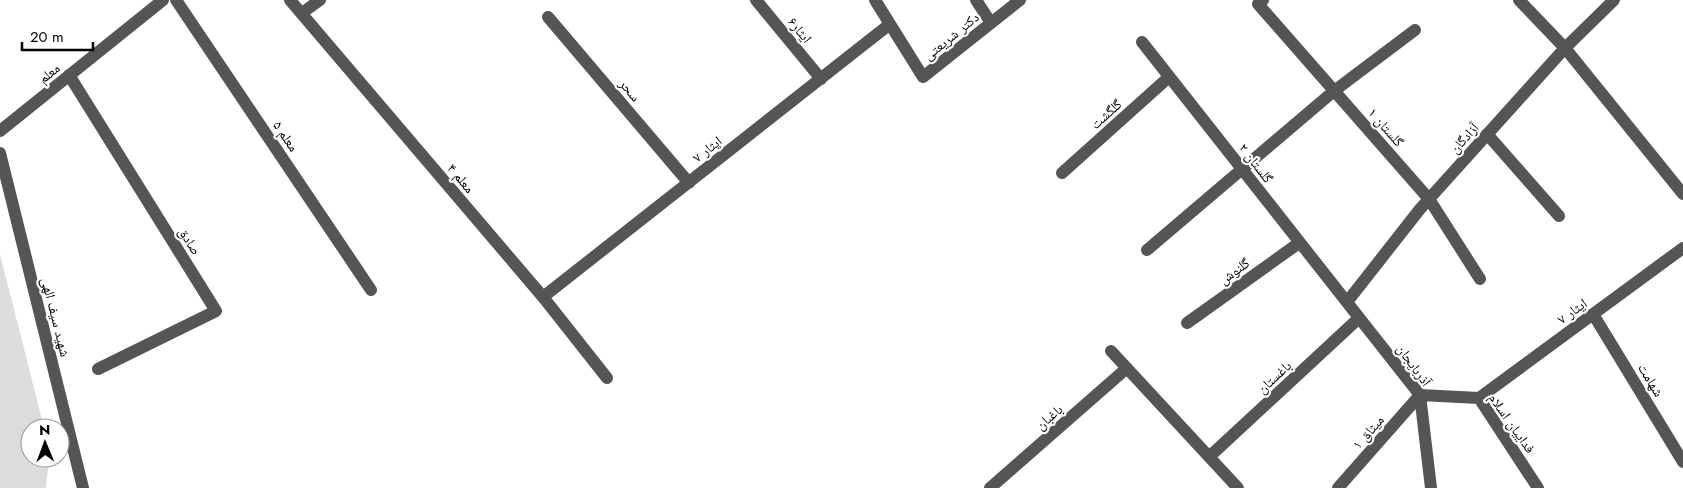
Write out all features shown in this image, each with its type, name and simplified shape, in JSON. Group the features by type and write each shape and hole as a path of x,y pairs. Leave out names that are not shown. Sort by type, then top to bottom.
{"street":[{"name":"معلم","path":"0,131 163,0"},
{"name":"معلم ۵","path":"176,0 371,290"},
{"name":"معلم ۴","path":"290,0 543,297 608,378"},
{"path":"302,14 320,0"},
{"name":"ایثار۶","path":"756,0 821,79"},
{"path":"875,0 890,24"},
{"path":"976,0 991,23"},
{"name":"دکتر شریعتی","path":"890,24 923,77 1020,0"},
{"path":"1519,0 1565,48 1683,194"},
{"name":"آزادگان","path":"1347,302 1429,199 1565,48 1614,0"},
{"name":"گلستان ۱","path":"1260,2 1334,91 1429,199 1480,279"},
{"name":"سحر","path":"548,17 689,183"},
{"name":"ایثار ۷","path":"543,297 890,24"},
{"path":"1147,250 1334,91 1415,30"},
{"name":"گلستان ۲","path":"1142,42 1347,302"},
{"name":"صادق","path":"69,76 216,311 98,369"},
{"name":"گلگشت","path":"1062,173 1169,77"},
{"path":"1487,134 1560,216"},
{"name":"شهید سیف الهی","path":"0,153 83,488"},
{"name":"گلنوش","path":"1187,324 1299,242"},
{"name":"ایثار ۷","path":"1479,398 1683,248"},
{"name":"آذربایجان","path":"1347,302 1420,395 1431,488"},
{"name":"شهامت","path":"1593,314 1683,462"},
{"name":"باغستان","path":"1209,457 1359,318"},
{"path":"1112,351 1238,488"},
{"name":"باغبان","path":"990,488 1127,368"},
{"name":"فداییان اسلام","path":"1420,395 1479,398 1538,488"},
{"name":"میثاق ۱","path":"1338,488 1420,395"}],"shaded area":[{"path":"0,254 41,418 20,418 20,468 48,468 46,488 0,488"}]}
